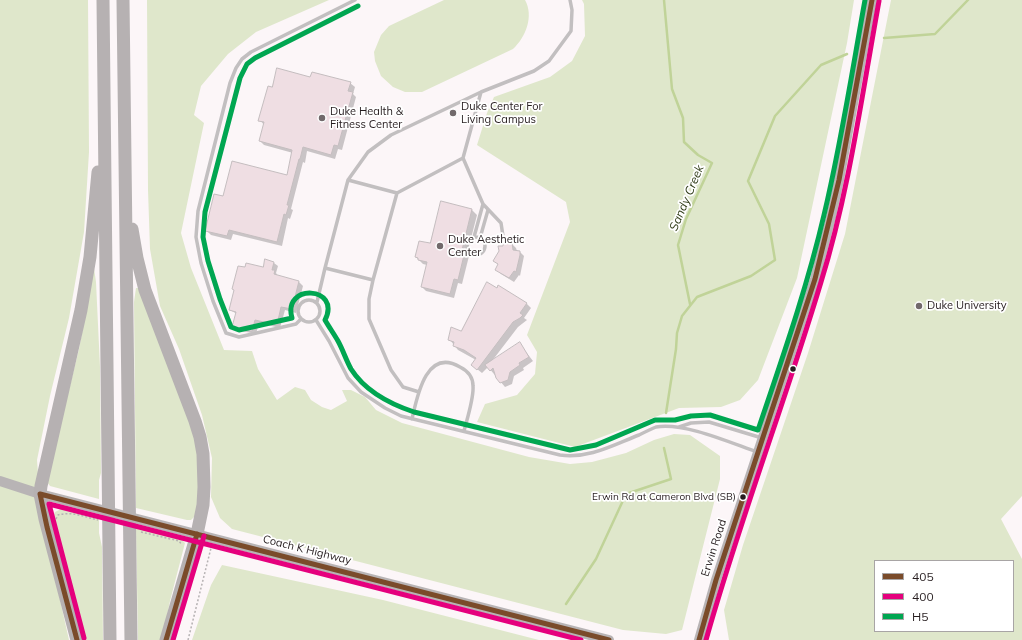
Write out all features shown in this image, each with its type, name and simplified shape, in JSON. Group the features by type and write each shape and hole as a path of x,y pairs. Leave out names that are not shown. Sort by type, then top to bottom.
{"highway":[{"path":"103,0 107,482 110,640"},
{"path":"123,0 131,640"},
{"path":"77,640 47,527 40,494 90,257 95,191 104,127"},
{"path":"125,186 137,258 145,290 183,388 200,437 203,454 203,504 197,534 166,640"}],"main road":[{"name":"Erwin Road","path":"699,640 716,580 815,279 831,217 843,161 872,0"},
{"name":"Coach K Highway","path":"0,481 40,494 609,640"}],"lane":[{"path":"302,319 296,324 239,337 226,333 213,301 201,263 196,237 198,211 230,83 236,68 242,59 267,44 355,0"},
{"path":"318,302 311,299 307,299 302,302 298,309 298,313 302,319 308,322 316,320 319,317 321,310 318,302 325,268 348,180 368,152 391,135 481,92 534,71 549,61 571,31 572,10 570,0"},
{"path":"481,92 463,158 483,204 501,223 503,236"},
{"path":"348,180 397,192 463,158"},
{"path":"397,192 373,280 368,312 372,327 391,370 403,387 419,392"},
{"path":"474,237 483,204"},
{"path":"480,238 488,210"},
{"path":"474,237 480,238 484,242 484,248 481,253 475,254 470,252 467,245 469,240 474,237"},
{"path":"325,268 373,280"},
{"path":"316,320 329,341 348,378 362,392 385,408 401,416 560,455 570,456 598,452 656,427 691,429 758,453"},
{"path":"412,419 419,392 427,372 438,364 454,364 466,370 472,377 474,386 464,431"},
{"path":"676,427 691,423 709,422 763,439"}],"path":[{"path":"188,640 213,538"}],"green space":[{"path":"0,0 88,0 89,152 84,232 69,318 50,396 37,460 41,515 69,640 0,640"},
{"path":"147,0 329,0 256,32 228,54 201,86 194,115 204,123 181,233 191,268 224,350 252,351 258,369 277,400 295,387 305,390 311,400 322,407 331,410 347,401 342,390 351,390 365,397 376,410 402,423 529,457 570,464 592,462 626,453 654,440 674,434 690,435 720,456 720,479 682,630 666,634 623,630 232,529 220,518 211,497 212,458 202,415 179,349 160,306 150,249 148,190"},
{"path":"444,0 525,0 528,6 529,19 522,39 513,49 422,92 405,92 393,87 381,76 375,61 374,52 381,35 389,26"},
{"path":"582,0 854,0 847,43 797,278 758,380 740,400 721,407 679,408 575,447 477,422 485,404 517,395 535,374 537,352 527,335 570,222 566,202 477,145 487,113 494,97 550,77 572,61 585,36 584,4"},
{"name":"Duke University","path":"891,0 1022,0 1022,496 1001,519 1022,559 1022,640 729,640 724,610 743,545 808,353 845,234"},
{"path":"94,268 100,367 101,473 99,480 99,499 50,486 47,482 79,349"},
{"path":"136,288 141,288 192,421 201,468 196,515 191,520 136,508 134,302"},
{"path":"61,509 99,519 99,533 102,547 103,640 82,640 52,522 55,512"},
{"path":"136,528 182,540 185,543 170,601 162,640 138,640"},
{"path":"222,565 383,600 539,640 192,640 211,585"}],"building":[{"path":"277,68 310,77 312,72 351,82 348,91 353,92 338,146 334,145 331,155 303,147 287,205 289,205 286,215 284,214 277,242 229,230 227,236 205,231 214,194 223,196 232,161 287,175 292,150 259,141 264,122 258,121 268,86 272,87"},
{"name":"Duke Aesthetic Center","path":"441,201 472,209 462,250 465,251 458,280 454,279 450,294 421,287 427,262 418,260 418,258 415,257 419,241 430,243"},
{"path":"512,242 513,250 520,251 520,255 516,272 514,271 509,278 495,270 498,264 493,261 499,251 498,246 503,246 503,243"},
{"path":"265,259 274,262 272,270 275,270 274,274 299,281 292,309 281,307 277,325 255,320 252,331 232,327 236,312 229,310 234,290 232,289 238,266 245,267 246,263 263,267"},
{"path":"487,282 497,288 498,285 527,303 520,313 523,315 513,322 477,370 471,365 476,358 464,350 453,346 454,342 448,340 451,327 461,331"},
{"path":"520,342 529,357 519,363 520,365 510,372 508,380 500,383 496,378 493,368 490,371 485,365"}],"waterway":[{"name":"Sandy Creek","path":"664,0 672,89 683,118 684,142 698,155 712,163 686,219 678,245 690,304"},
{"path":"884,38 935,34 968,0"},
{"path":"666,413 677,333 682,316 697,297 751,276 775,260 769,224 748,181 775,116 821,65 847,54"},
{"name":"Sandy Creek","path":"566,604 596,559 626,494 671,479 664,448"}],"transit line":[{"name":"H5","path":"358,6 255,58 247,64 240,78 205,212 203,237 208,261 231,327 239,330 292,318 291,307 295,299 303,294 311,293 319,295 326,300 328,309 325,320 338,341 351,369 363,384 387,401 414,412 570,450 596,445 655,420 675,420 691,416 710,415 758,430 794,323 817,242 836,162 865,0"},
{"name":"405","path":"699,640 716,580 815,279 839,180 872,0"},
{"name":"400","path":"706,640 733,550 807,327 831,248 854,143 879,1"},
{"name":"405","path":"77,640 47,527 40,494 609,640"},
{"name":"400","path":"84,638 49,504 581,640"},
{"name":"405","path":"166,640 197,534"},
{"name":"400","path":"173,640 204,536"}],"place":[{"name":"Duke Center For Living Campus","path":"453,113"},
{"name":"Duke Health & Fitness Center","path":"322,118"},
{"name":"Duke Aesthetic Center","path":"440,246"},
{"name":"Duke University","path":"919,306"},
{"name":"Erwin Rd at Cameron Blvd (SB)","path":"743,497"}]}
